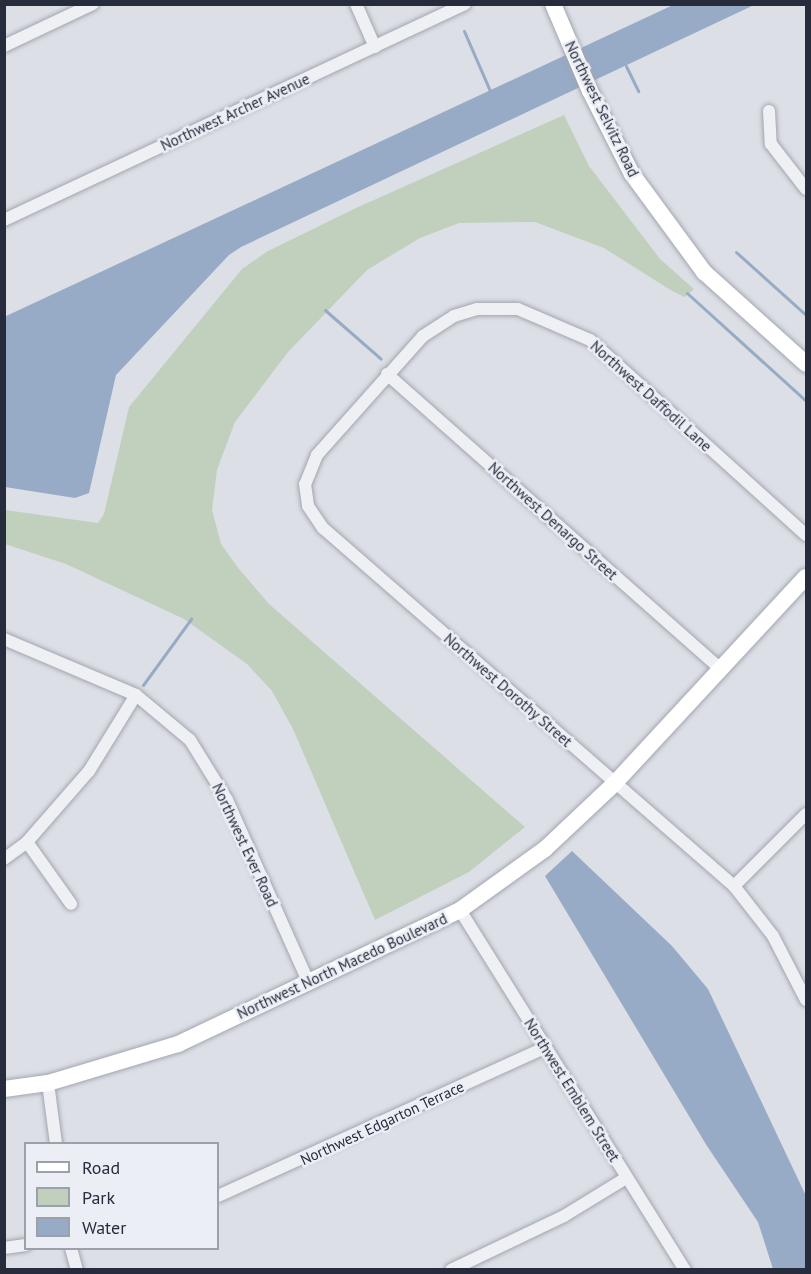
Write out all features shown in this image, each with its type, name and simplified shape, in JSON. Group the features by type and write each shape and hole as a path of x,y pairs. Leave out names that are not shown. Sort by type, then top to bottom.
{"street":[{"path":"4,46 93,4"},
{"path":"356,4 375,46"},
{"name":"Northwest Archer Avenue","path":"4,220 465,4"},
{"name":"Northwest Selvitz Road","path":"553,4 590,91 632,174 704,272 807,364"},
{"path":"769,111 771,144 807,189"},
{"name":"Northwest Daffodil Lane","path":"387,374 423,336 454,316 491,306 518,309 590,340 807,535"},
{"name":"Northwest Denargo Street","path":"387,374 720,669"},
{"name":"Northwest Dorothy Street","path":"387,374 311,464 304,484 310,513 614,784 734,886 773,936 807,1000"},
{"name":"Northwest North Macedo Boulevard","path":"4,1089 48,1083 178,1044 460,910 545,849 614,784 807,577"},
{"name":"Northwest Ever Road","path":"4,639 136,695 190,740 227,800 309,983"},
{"path":"4,859 27,842 89,771 136,695"},
{"path":"734,886 807,814"},
{"path":"27,842 71,904"},
{"name":"Northwest Emblem Street","path":"460,910 685,1269"},
{"name":"Northwest Edgarton Terrace","path":"219,1196 546,1047"},
{"path":"48,1083 56,1142"},
{"path":"451,1269 564,1216 626,1178"},
{"path":"4,1248 24,1245"},
{"path":"72,1250 77,1269"}],"green space":[{"path":"564,115 589,166 660,259 694,289 685,297 604,248 535,222 459,223 420,238 367,270 288,352 235,422 217,470 212,510 221,544 269,604 525,827 469,872 375,920 293,729 272,691 247,664 184,619 66,564 5,544 5,510 98,523 104,514 129,407 242,269 268,251 356,208"}],"water":[{"path":"673,5 754,5 241,247 229,255 116,375 89,493 75,498 5,487 4,317"},
{"path":"572,851 672,946 708,989 806,1196 806,1269 773,1269 758,1222 707,1146 545,876"}],"waterway":[{"path":"464,31 491,93"},
{"path":"626,66 638,91"},
{"path":"736,252 806,315"},
{"path":"687,293 806,401"},
{"path":"325,310 381,359"},
{"path":"143,685 191,619"}]}
